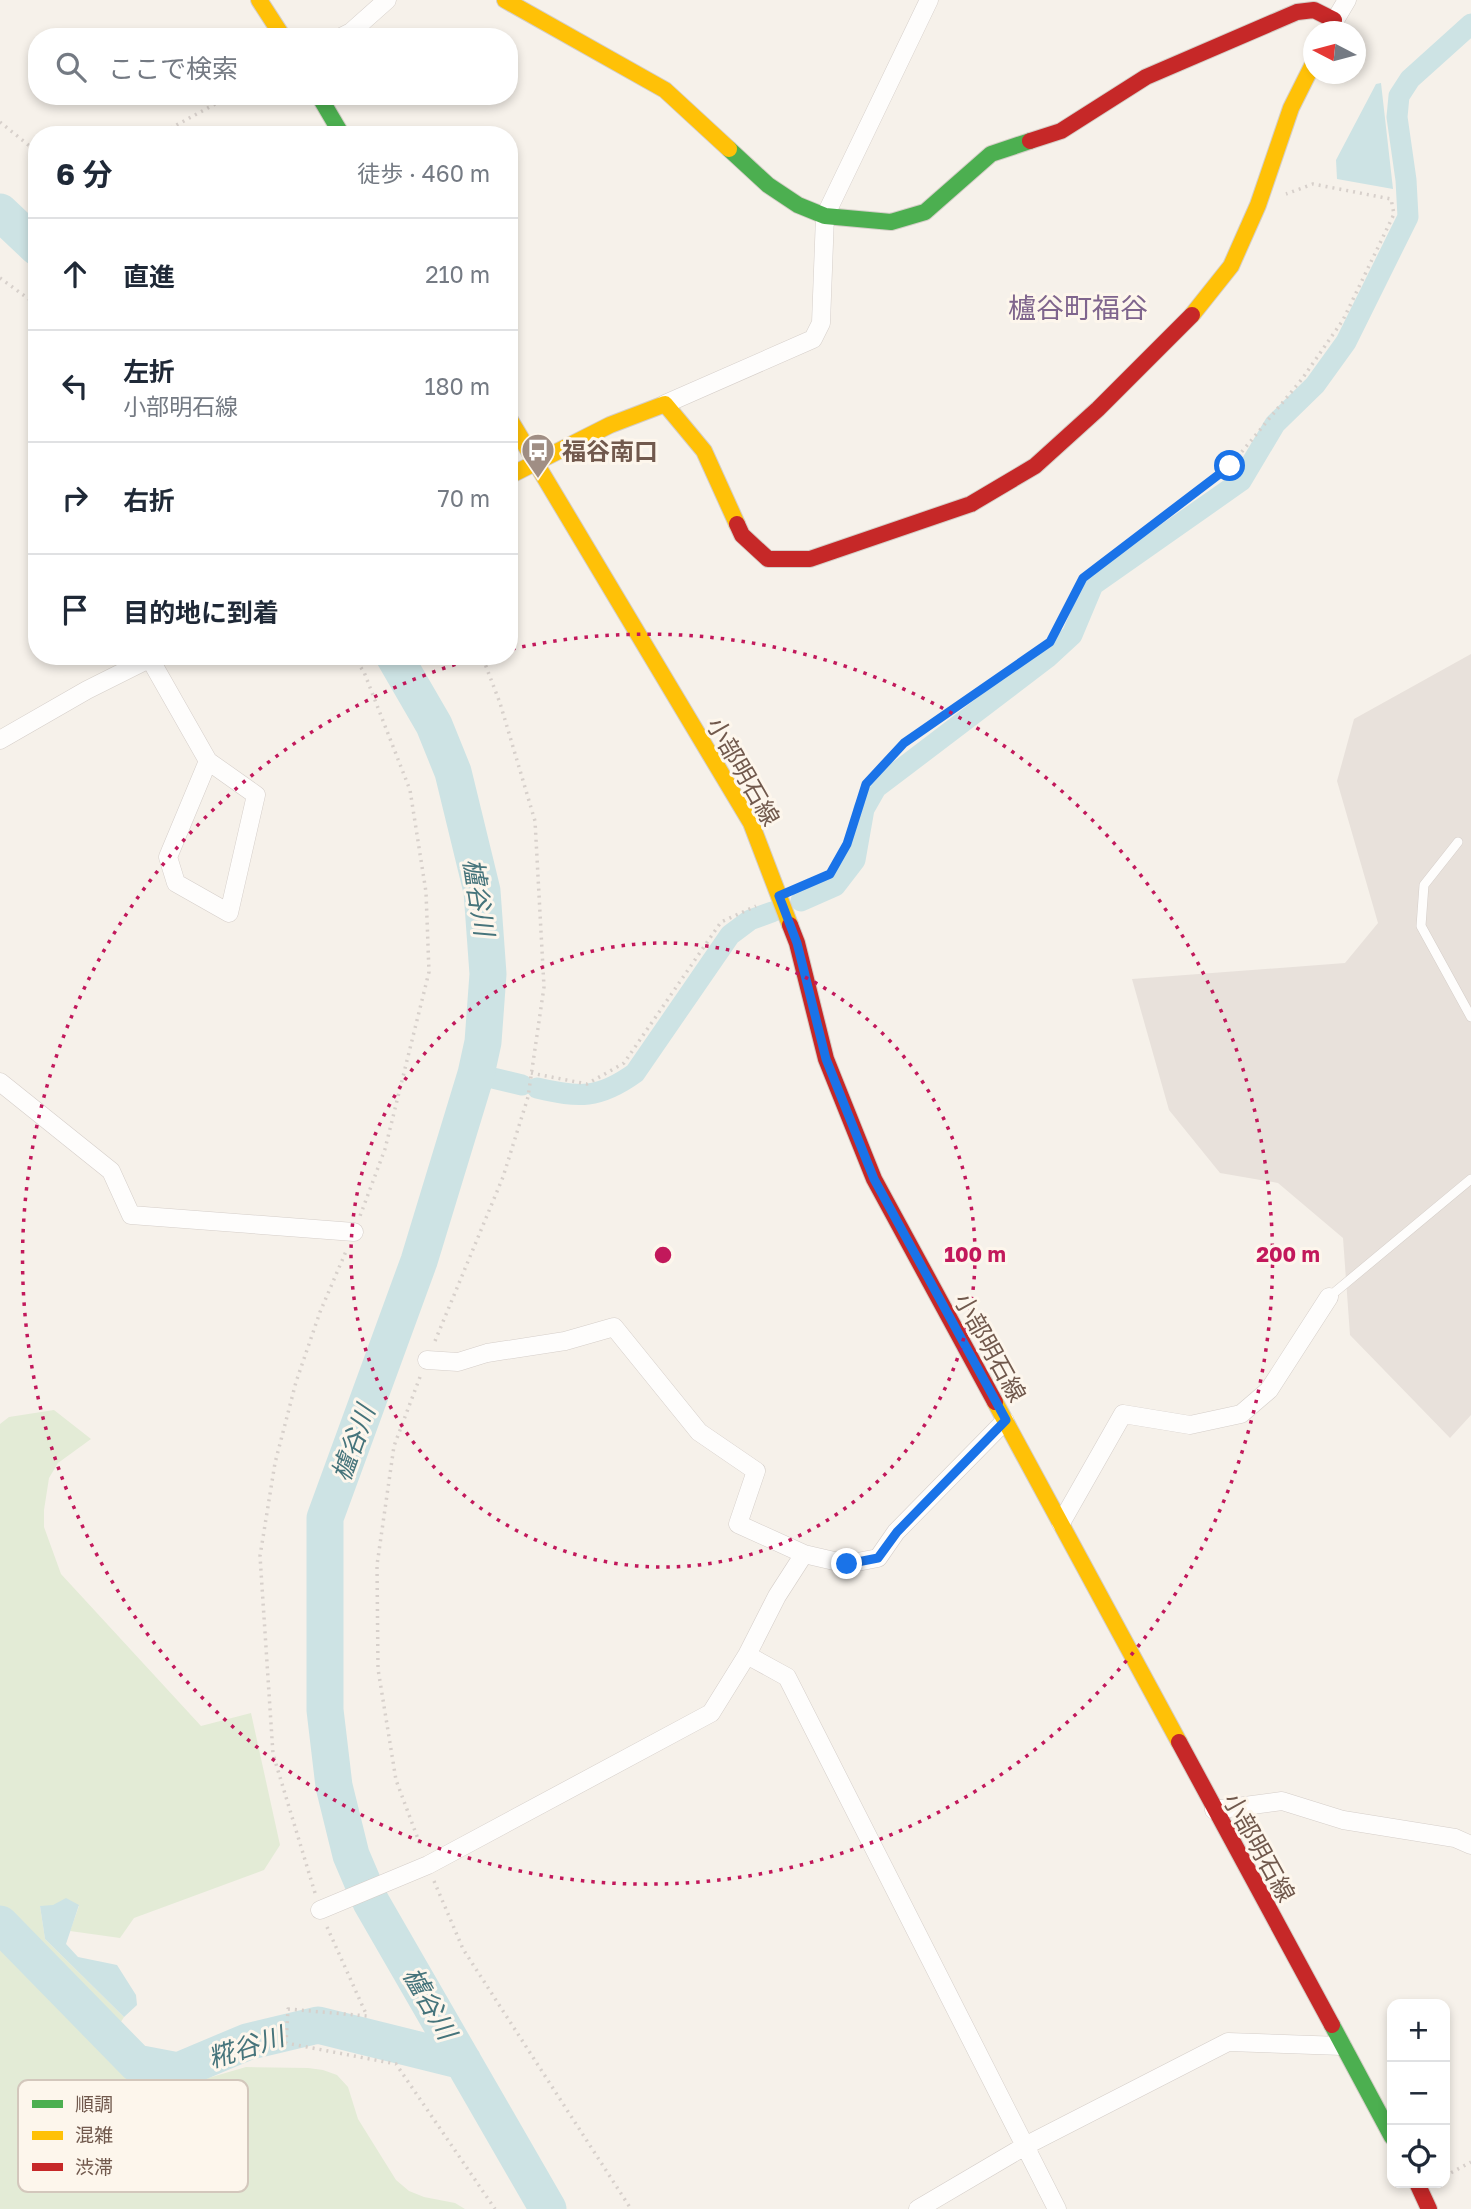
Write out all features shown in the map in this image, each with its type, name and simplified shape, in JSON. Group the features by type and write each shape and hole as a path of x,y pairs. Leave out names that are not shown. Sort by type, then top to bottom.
{"street":[{"path":"259,0 277,28"},
{"path":"356,28 387,0"},
{"path":"505,0 665,90 768,185 797,205 825,216 891,222 925,212 991,154 1061,131 1146,77 1297,12 1314,10 1326,21"},
{"path":"518,471 610,425 666,404 813,338 821,323 825,216 929,0"},
{"path":"1334,21 1347,0"},
{"path":"666,404 704,451 742,535 768,559 810,559 971,504 1035,466 1098,409 1185,324 1231,267 1258,205 1291,108 1303,84"},
{"path":"324,105 337,126"},
{"name":"小部明石線","path":"518,433 751,823 797,943 826,1059 874,1179 1387,2128"},
{"path":"0,740 136,665"},
{"path":"156,665 208,761 256,795 229,913 176,883 168,857 208,761"},
{"path":"0,1083 111,1171 131,1215 354,1232"},
{"path":"1061,1523 1123,1414 1190,1426 1241,1414 1269,1390 1329,1297"},
{"path":"427,1360 458,1362 487,1353 565,1341 614,1327 699,1432 756,1471 738,1524 804,1555 847,1564 878,1558 897,1532 1006,1420"},
{"path":"320,1910 428,1865 711,1713 747,1655 777,1596 804,1555"},
{"path":"747,1655 787,1677 1057,2209"},
{"path":"1214,1810 1282,1801 1343,1820 1455,1838 1471,1845"},
{"path":"918,2209 1025,2146 1228,2042 1342,2046"},
{"path":"1419,2188 1429,2209"}],"lane":[{"path":"1458,842 1424,885 1421,926 1471,1017"},
{"path":"1329,1297 1471,1179"}],"path":[{"path":"175,126 213,105"},
{"path":"0,122 28,145"},
{"path":"531,1073 587,1084 624,1063 721,922 830,874 847,844 866,784 904,743 1050,642 1083,578 1230,466 1302,379 1343,320 1394,214 1391,199 1313,184 1258,205"},
{"path":"0,278 28,298"},
{"path":"360,665 410,790 426,892 429,972 385,1149 320,1312 296,1382 275,1463 260,1556 273,1755 320,1910 367,2016 288,2009 286,2043 396,2064 495,2209"},
{"path":"485,665 500,703 535,821 544,987 528,1097 503,1177 394,1446 377,1565 379,1669 396,1780 463,1949 631,2209"},
{"path":"1450,2173 1471,2162"}],"shaded area":[{"path":"1381,83 1393,189 1337,179 1336,160 1376,84"},
{"path":"1471,654 1471,1415 1450,1438 1350,1335 1343,1238 1278,1183 1220,1173 1169,1110 1132,979 1345,963 1378,923 1337,781 1354,719"},
{"path":"66,1898 79,1905 66,1944 78,1957 117,1965 136,1995 137,2005 124,2017 45,1939 40,1906 53,1905"}],"green space":[{"path":"54,1410 91,1439 58,1463 49,1478 44,1527 61,1574 201,1726 251,1713 280,1845 264,1870 134,1918 120,1938 70,1931 79,1906 40,1906 45,1939 124,2017 108,2043 124,2068 150,2080 18,2080 18,2192 248,2192 248,2080 201,2080 246,2067 308,2068 337,2075 348,2087 358,2119 396,2180 409,2191 455,2203 465,2209 0,2209 0,1424 9,1417"}],"waterway":[{"path":"801,901 835,886 855,860 864,809 876,788 1047,658 1072,635 1093,585 1241,481 1275,424 1315,385 1346,342 1408,217 1397,117 1399,96 1410,79 1471,24"},
{"name":"櫨谷川","path":"0,212 28,238"},
{"name":"櫨谷川","path":"399,665 434,725 453,772 482,891 488,974 483,1042 476,1074 419,1261 325,1518 325,1710 334,1786 351,1855 371,1902 548,2209"},
{"path":"537,1088 565,1094 588,1094 610,1088 635,1073 730,935 750,920 772,912"},
{"path":"476,1074 522,1085"},
{"name":"糀谷川","path":"0,1924 136,2063 178,2071 247,2042 318,2025 463,2061"}],"traffic: fast":[{"path":"324,105 337,126"},
{"path":"729,149 768,185 798,205 825,216 891,222 925,212 991,154 1030,141"},
{"path":"1332,2025 1387,2128"}],"traffic: slow":[{"path":"259,0 277,28"},
{"path":"505,0 665,90 729,149"},
{"path":"1192,315 1231,266 1258,205 1291,108 1303,84"},
{"path":"518,471 610,425 665,404 704,451 737,524"},
{"path":"518,433 751,823 790,925"},
{"path":"995,1402 1179,1742"}],"traffic: jam":[{"path":"1030,141 1061,131 1146,77 1297,12 1314,10 1334,20"},
{"path":"737,524 742,535 768,559 810,559 971,504 1035,466 1098,409 1192,315"},
{"path":"790,925 826,1059 874,1179 995,1402"},
{"path":"1179,1742 1332,2025"},
{"path":"1419,2188 1429,2209"}],"place":[{"name":"福谷南口","path":"538,480"}],"district":[{"name":"櫨谷町福谷","path":"1078,307"}],"route":[{"path":"847,1564 878,1558 897,1532 1006,1420 874,1179 826,1059 797,943 779,896 830,874 847,844 866,784 904,743 1050,642 1083,578 1230,466"}]}
